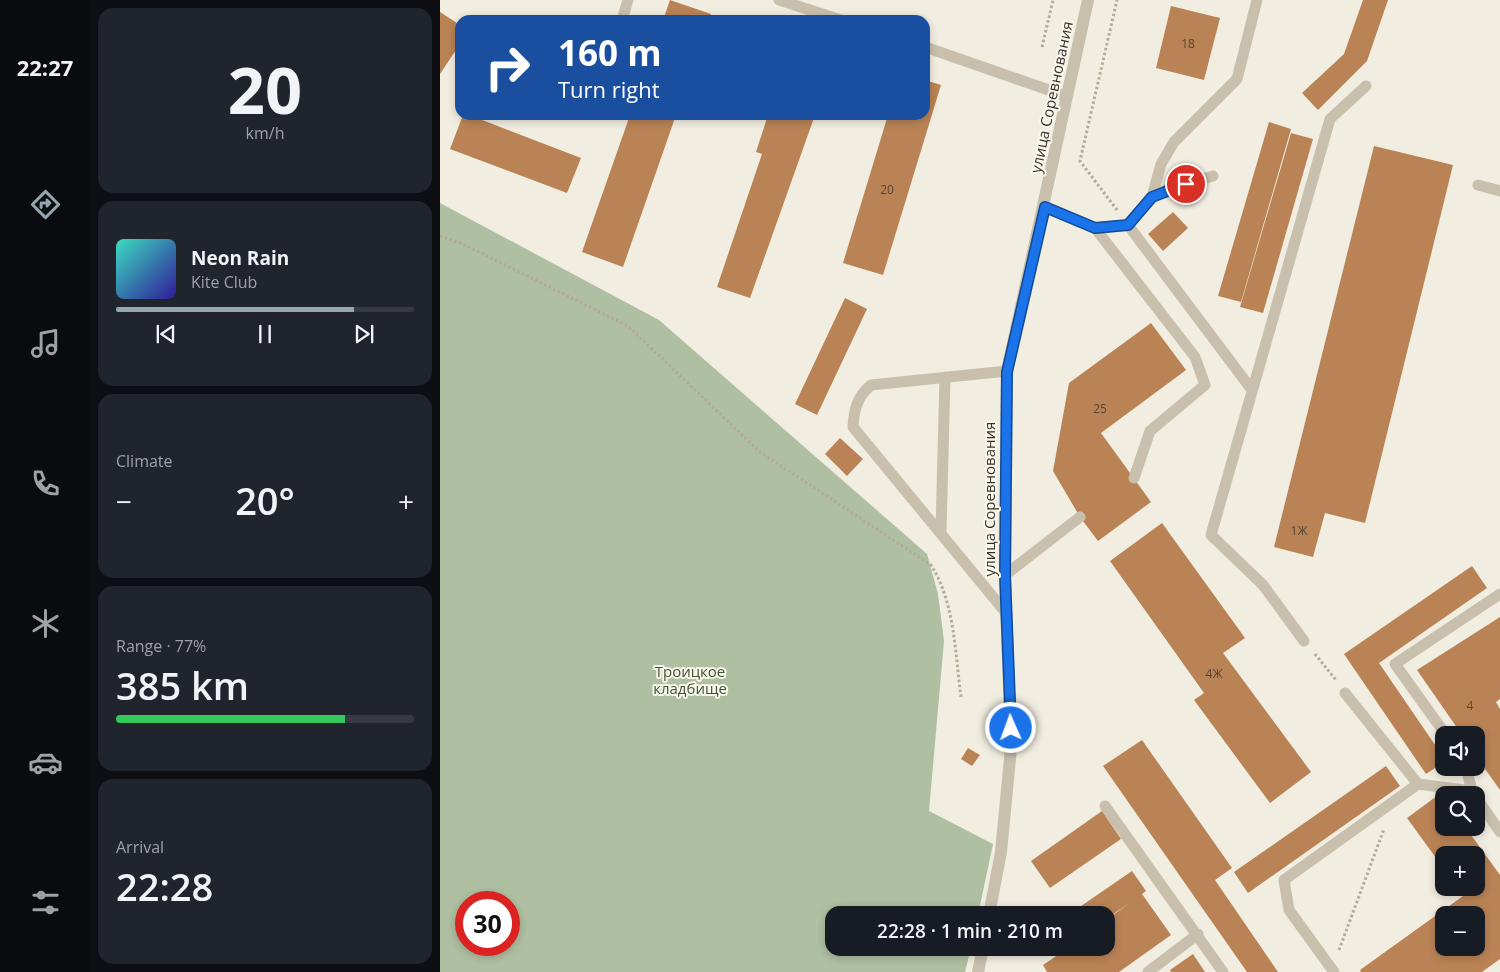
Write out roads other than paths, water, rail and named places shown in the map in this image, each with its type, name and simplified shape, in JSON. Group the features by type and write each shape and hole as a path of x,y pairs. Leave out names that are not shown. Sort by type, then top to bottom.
{"street":[{"name":"улица Соревнования","path":"991,906 1001,852 1012,748 1005,575 1007,372 1045,207 1066,96 1088,0"},
{"path":"978,972 981,956"}],"lane":[{"path":"624,15 628,0"},
{"path":"779,0 826,15"},
{"path":"1152,197 1161,164 1174,142 1236,79 1257,0"},
{"path":"930,49 1021,78 1066,96"},
{"path":"1304,640 1263,585 1211,535 1330,119 1366,86"},
{"path":"1045,207 1095,228 1128,225 1152,197 1172,187 1213,176"},
{"path":"1478,185 1500,191"},
{"path":"1128,225 1252,390"},
{"path":"1095,228 1195,356 1205,385 1150,431 1134,478"},
{"path":"1007,372 871,385 860,395 854,412 853,427 941,531 1007,614"},
{"path":"941,531 945,377"},
{"path":"1005,575 1080,518"},
{"path":"1440,726 1395,664 1500,594"},
{"path":"1345,693 1418,784 1435,787"},
{"path":"1333,971 1289,910 1284,880 1418,784"},
{"path":"1105,806 1198,934 1223,972"},
{"path":"1485,810 1500,832"},
{"path":"1148,972 1198,934"}],"park label":[{"name":"Троицкое кладбище","path":"690,680"}]}
